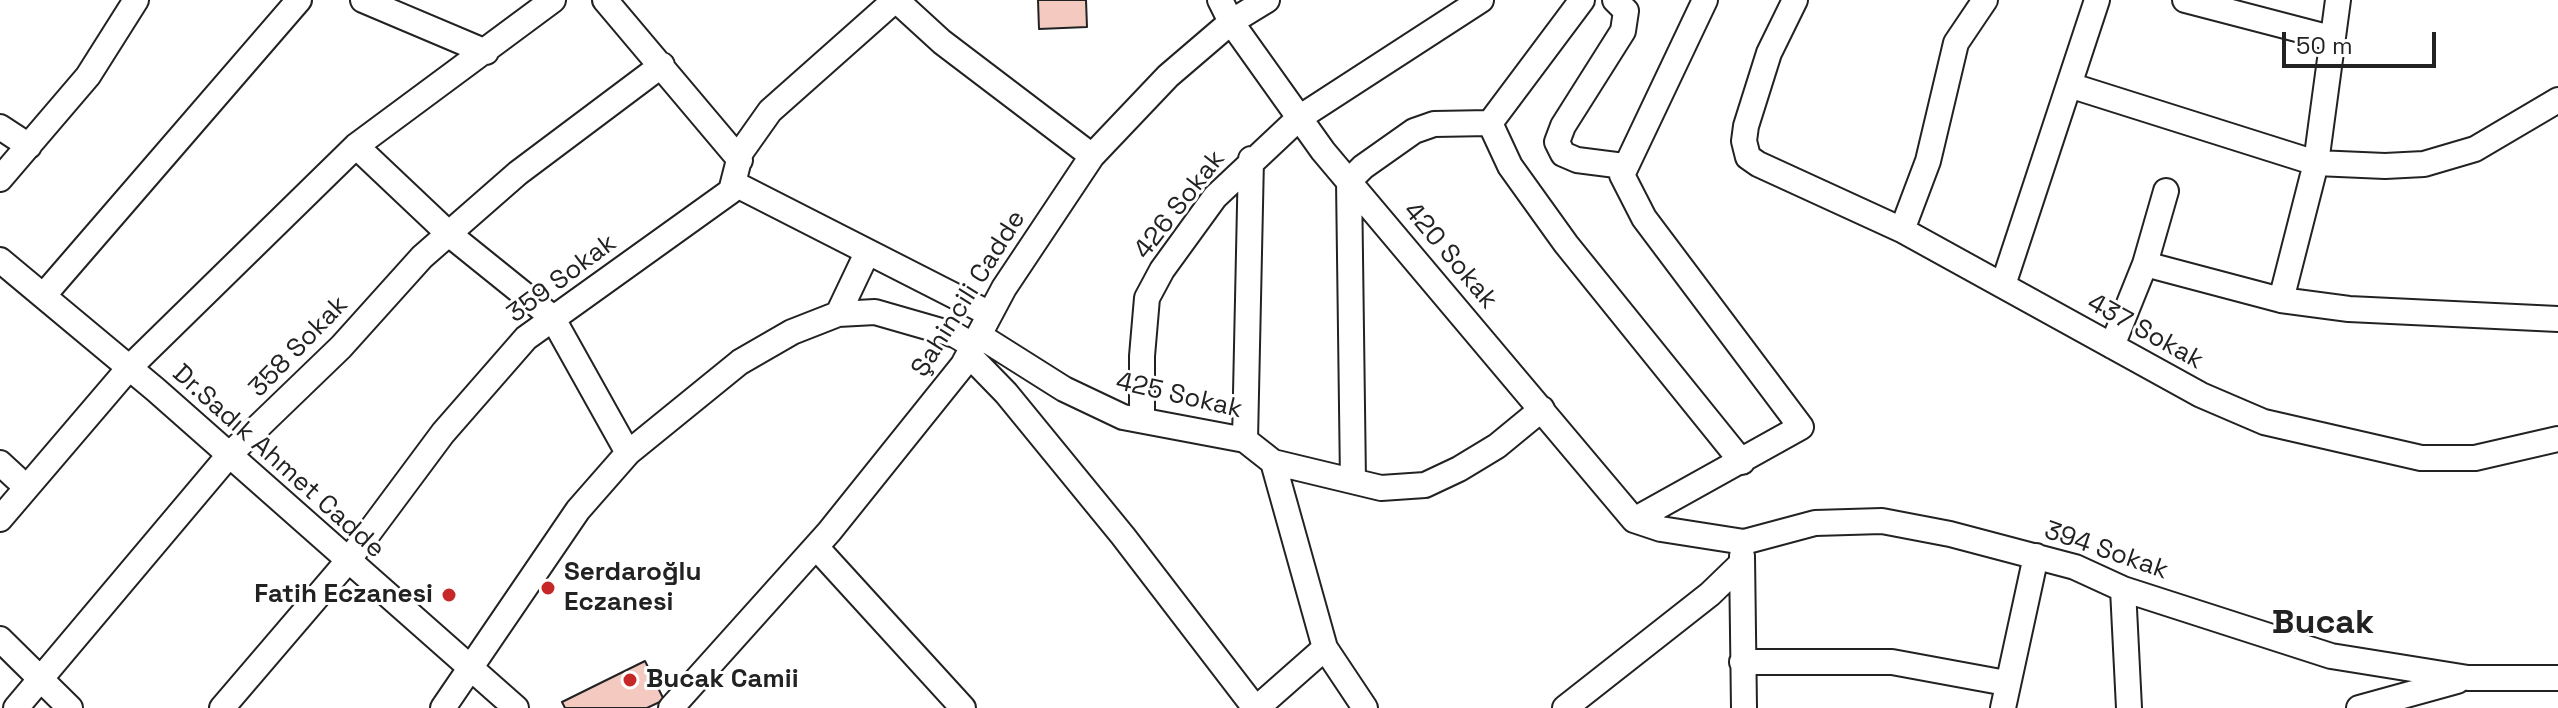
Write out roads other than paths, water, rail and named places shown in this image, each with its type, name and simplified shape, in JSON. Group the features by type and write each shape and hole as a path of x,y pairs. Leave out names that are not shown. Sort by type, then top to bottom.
{"street":[{"path":"0,179 88,76 136,0"},
{"path":"44,295 299,0"},
{"path":"363,0 486,52"},
{"path":"0,519 129,368 356,146 553,0"},
{"path":"605,0 740,160"},
{"path":"990,314 735,184 748,140 792,88 896,0 942,42 1092,156"},
{"name":"420 Sokak","path":"1220,0 1231,22 1299,118 1349,181 1634,520"},
{"name":"Şahincili Cadde","path":"671,708 816,547 971,351 990,314 1092,156 1168,76 1231,22 1267,0"},
{"name":"426 Sokak","path":"1142,420 1142,356 1147,298 1162,270 1215,197 1251,159 1299,118 1481,0"},
{"path":"1490,123 1582,0"},
{"path":"1615,0 1626,11 1623,31 1563,126 1557,142 1563,154 1577,160 1624,166"},
{"path":"1634,520 1801,427 1644,218 1622,175 1705,0"},
{"name":"437 Sokak","path":"1795,0 1769,53 1744,141 1748,157 1758,164 1902,230 2201,395 2264,422 2421,458 2475,458 2558,439"},
{"path":"1902,230 1928,161 1956,43 1985,0"},
{"path":"2003,285 2097,0"},
{"path":"2185,0 2331,38"},
{"path":"2281,300 2316,163 2338,0"},
{"name":"358 Sokak","path":"16,708 230,454 449,234 518,173 662,65"},
{"path":"2069,85 2316,163 2385,166 2450,158 2475,149 2558,100"},
{"path":"1353,481 1349,181 1414,131 1442,123 1490,123"},
{"path":"1490,123 1510,166 1566,244 1742,462"},
{"path":"0,127 29,146"},
{"path":"356,146 449,234 552,317 628,453"},
{"path":"1245,440 1251,159"},
{"name":"359 Sokak","path":"222,708 347,562 443,433 526,338 724,197 735,184"},
{"path":"2112,346 2145,264 2166,191"},
{"path":"838,314 867,253"},
{"name":"Dr.Sadık Ahmet Cadde","path":"0,260 230,454 347,562 516,708"},
{"path":"2145,264 2281,300 2349,309 2558,319"},
{"path":"443,708 578,510 628,453 740,362 792,332 838,314 875,312 955,335 1123,536 1256,708 1325,648"},
{"name":"425 Sokak","path":"971,351 1105,409 1142,420 1245,440 1273,462 1381,488 1425,485 1473,462 1542,409"},
{"path":"1273,462 1325,648 1365,708"},
{"path":"0,463 26,487"},
{"name":"394 Sokak","path":"1634,520 1742,553 1815,523 1882,521 1950,534 2075,567 2123,589 2331,656 2468,678 2558,678"},
{"path":"816,547 963,708"},
{"path":"1742,553 1744,708"},
{"path":"1565,708 1710,594 1742,553"},
{"path":"2003,708 2036,556"},
{"path":"2123,589 2129,708"},
{"path":"0,639 70,708"},
{"path":"1742,662 1892,662 2006,683"},
{"path":"2359,708 2468,678"}],"place":[{"name":"Serdaroğlu Eczanesi","path":"548,588"},
{"name":"Fatih Eczanesi","path":"449,595"},
{"name":"Bucak Camii","path":"630,680"}],"district":[{"name":"Bucak","path":"2323,624"}]}
